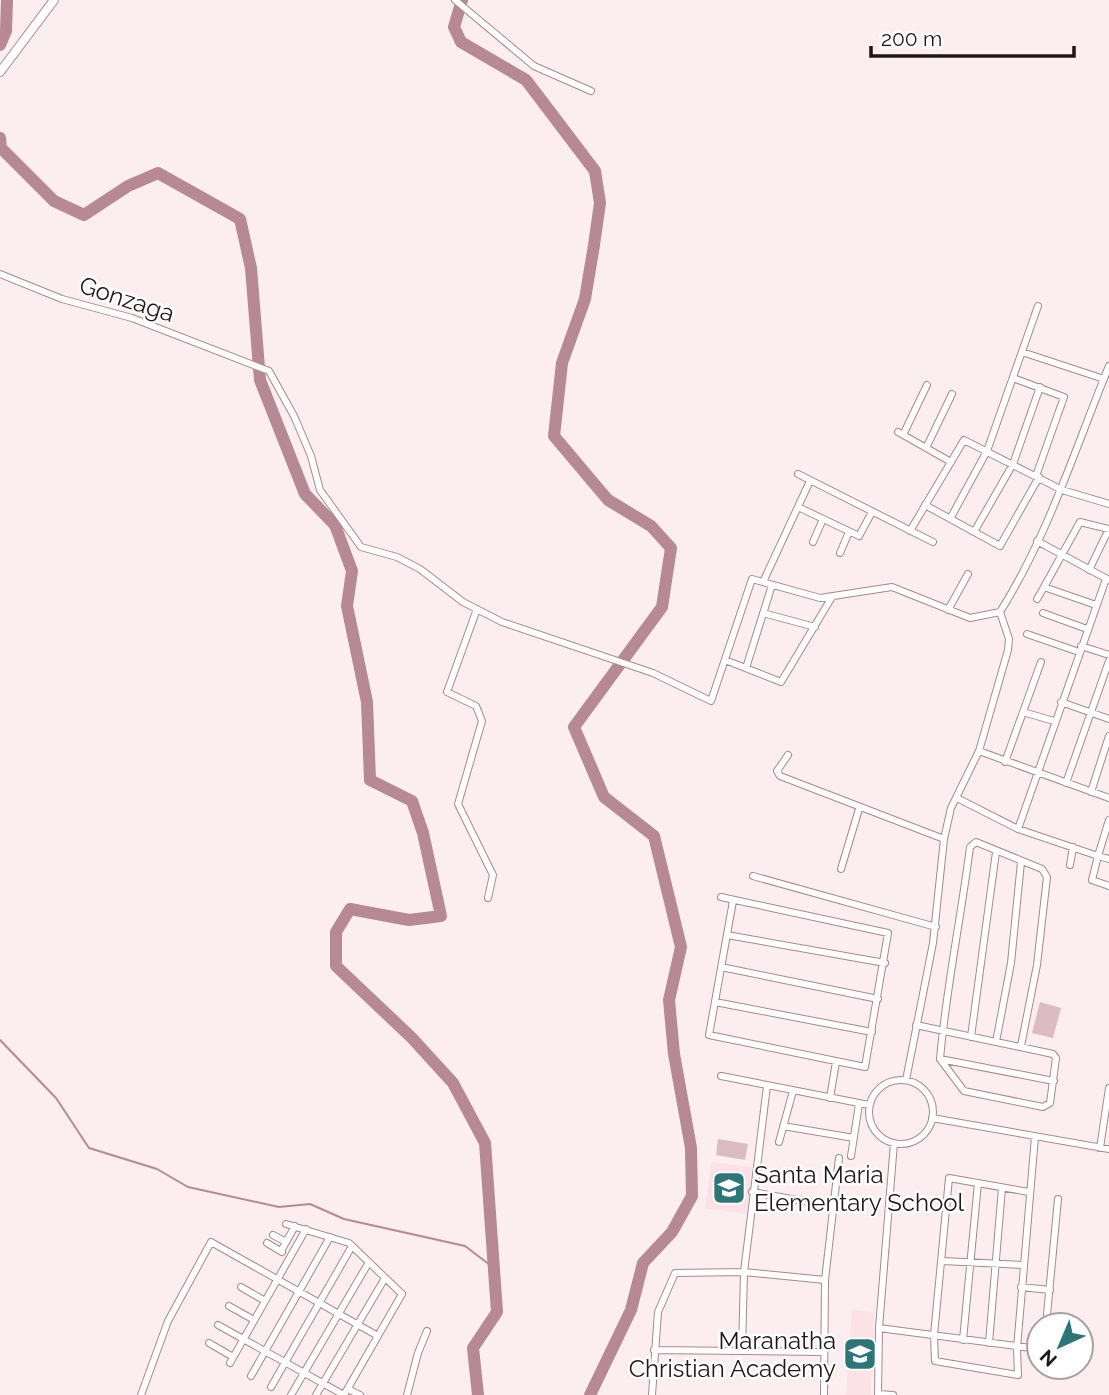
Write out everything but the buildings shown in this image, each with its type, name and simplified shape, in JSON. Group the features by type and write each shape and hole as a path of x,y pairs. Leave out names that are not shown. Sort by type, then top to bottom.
{"street":[{"path":"2,70 54,0"},
{"path":"455,0 534,66 592,91"},
{"name":"Gonzaga","path":"0,274 62,299 132,318 263,368 276,380 289,406 311,456 320,490 353,540 361,547 397,557 419,569 477,609"},
{"path":"950,519 987,451 1038,306"},
{"path":"1022,352 1104,379"},
{"path":"488,898 493,875 458,804 482,721 476,706 447,692 477,609 502,622 627,664 711,701 752,579 820,598 881,586 892,587 970,618 1000,612 1019,582 1062,490 1109,366"},
{"path":"925,505 1000,546 1038,477 1064,397 1013,378"},
{"path":"927,384 901,434 951,462"},
{"path":"974,532 1013,464 1040,387"},
{"path":"926,448 951,394"},
{"path":"910,531 964,440 1062,490 1109,504"},
{"path":"797,474 933,542"},
{"path":"763,582 810,481"},
{"path":"798,507 859,536 872,512"},
{"path":"813,542 823,519"},
{"path":"1037,599 1080,522 1109,529 1089,570"},
{"path":"840,553 849,532"},
{"path":"1018,828 1054,721 1107,579 1037,541"},
{"path":"948,610 968,574"},
{"path":"746,668 772,585"},
{"path":"1044,587 1096,605"},
{"path":"725,660 781,682 832,597"},
{"path":"906,1080 936,927 944,839 957,798 979,751 1008,650 1009,639 1000,612"},
{"path":"763,613 815,627"},
{"path":"1043,613 1087,629"},
{"path":"1027,634 1109,655"},
{"path":"1066,783 1109,661"},
{"path":"1005,762 1041,662"},
{"path":"1061,702 1109,719"},
{"path":"1023,712 1054,721"},
{"path":"1091,792 1109,736"},
{"path":"979,751 1109,798"},
{"path":"788,755 777,771 780,776 859,809 944,839"},
{"path":"957,798 1018,828 1109,859"},
{"path":"842,869 859,809"},
{"path":"1109,820 1092,880 1109,886"},
{"path":"916,1025 942,1032 1021,1046 1055,1056 1050,1102 1044,1107 964,1091 940,1059 942,1032 958,942 970,847 976,842 1021,863 1042,869 1047,877 1037,965 1021,1046"},
{"path":"1070,865 1073,847"},
{"path":"971,1037 996,852"},
{"path":"996,1042 1011,962 1021,863"},
{"path":"752,876 936,927"},
{"path":"721,897 888,933 885,963 865,1066 709,1035 733,901"},
{"path":"727,935 885,963"},
{"path":"721,967 878,999"},
{"path":"715,1002 872,1032"},
{"path":"940,1059 1054,1082"},
{"path":"830,1098 836,1062"},
{"path":"721,1076 869,1105"},
{"path":"906,1080 925,1091 930,1100 932,1118 923,1136 914,1141 894,1143 876,1132 870,1119 869,1105 882,1085 906,1080"},
{"path":"742,1351 744,1272 767,1086"},
{"path":"1100,1148 1109,1088"},
{"path":"779,1142 793,1091"},
{"path":"851,1156 859,1104"},
{"path":"932,1118 1109,1149"},
{"path":"783,1126 854,1138"},
{"path":"1029,1192 949,1178 934,1335 935,1361 1018,1375 1021,1287 1035,1137"},
{"path":"893,1395 878,1394 879,1328 894,1143"},
{"path":"824,1395 825,1280 839,1158"},
{"path":"963,1340 978,1183"},
{"path":"989,1343 1002,1188"},
{"path":"752,1192 832,1206"},
{"path":"1048,1311 1058,1199"},
{"path":"218,1325 344,1395 402,1294 352,1246 286,1224"},
{"path":"281,1251 295,1226"},
{"path":"209,1343 231,1360 306,1229"},
{"path":"273,1235 286,1242"},
{"path":"251,1376 330,1237"},
{"path":"141,1395 168,1321 211,1242 378,1336"},
{"path":"267,1243 290,1257"},
{"path":"271,1387 352,1246"},
{"path":"943,1261 1023,1265"},
{"path":"291,1395 369,1262"},
{"path":"652,1395 657,1312 675,1273 744,1272 825,1280"},
{"path":"316,1395 385,1278"},
{"path":"241,1287 265,1301"},
{"path":"1021,1287 1050,1290"},
{"path":"229,1307 254,1320"},
{"path":"879,1328 1025,1348"},
{"path":"407,1395 418,1353 428,1331"},
{"path":"654,1350 824,1352"},
{"path":"348,1389 360,1395"}],"shaded area":[{"path":"1040,1002 1061,1008 1053,1038 1032,1033"},
{"path":"718,1139 748,1144 745,1160 716,1155"},
{"name":"Santa Maria Elementary School","path":"711,1162 752,1167 746,1214 705,1208"},
{"name":"Maranatha Christian Academy","path":"852,1309 874,1313 871,1395 846,1395"}],"waterway":[{"path":"0,45 6,31 7,0"},
{"path":"462,0 454,27 461,42 526,80 595,171 600,203 594,245 585,299 562,363 554,436 608,500 651,526 671,548 662,607 574,727 604,797 654,836 681,947 669,1000 674,1054 691,1148 692,1196 672,1232 643,1263 631,1310 590,1395"},
{"path":"0,138 1,148 54,201 84,215 128,186 158,173 240,219 251,268 260,380 305,494 335,525 352,571 347,606 367,702 370,780 412,801 423,833 441,916 409,920 350,909 336,932 336,966 412,1038 453,1083 485,1143 497,1312 473,1348 478,1395"},
{"path":"0,1040 56,1098 89,1148 157,1169 188,1187 279,1207 310,1204 344,1219 465,1246 494,1268"}],"place":[{"name":"Santa Maria Elementary School","path":"729,1188"},
{"name":"Maranatha Christian Academy","path":"860,1354"}]}
